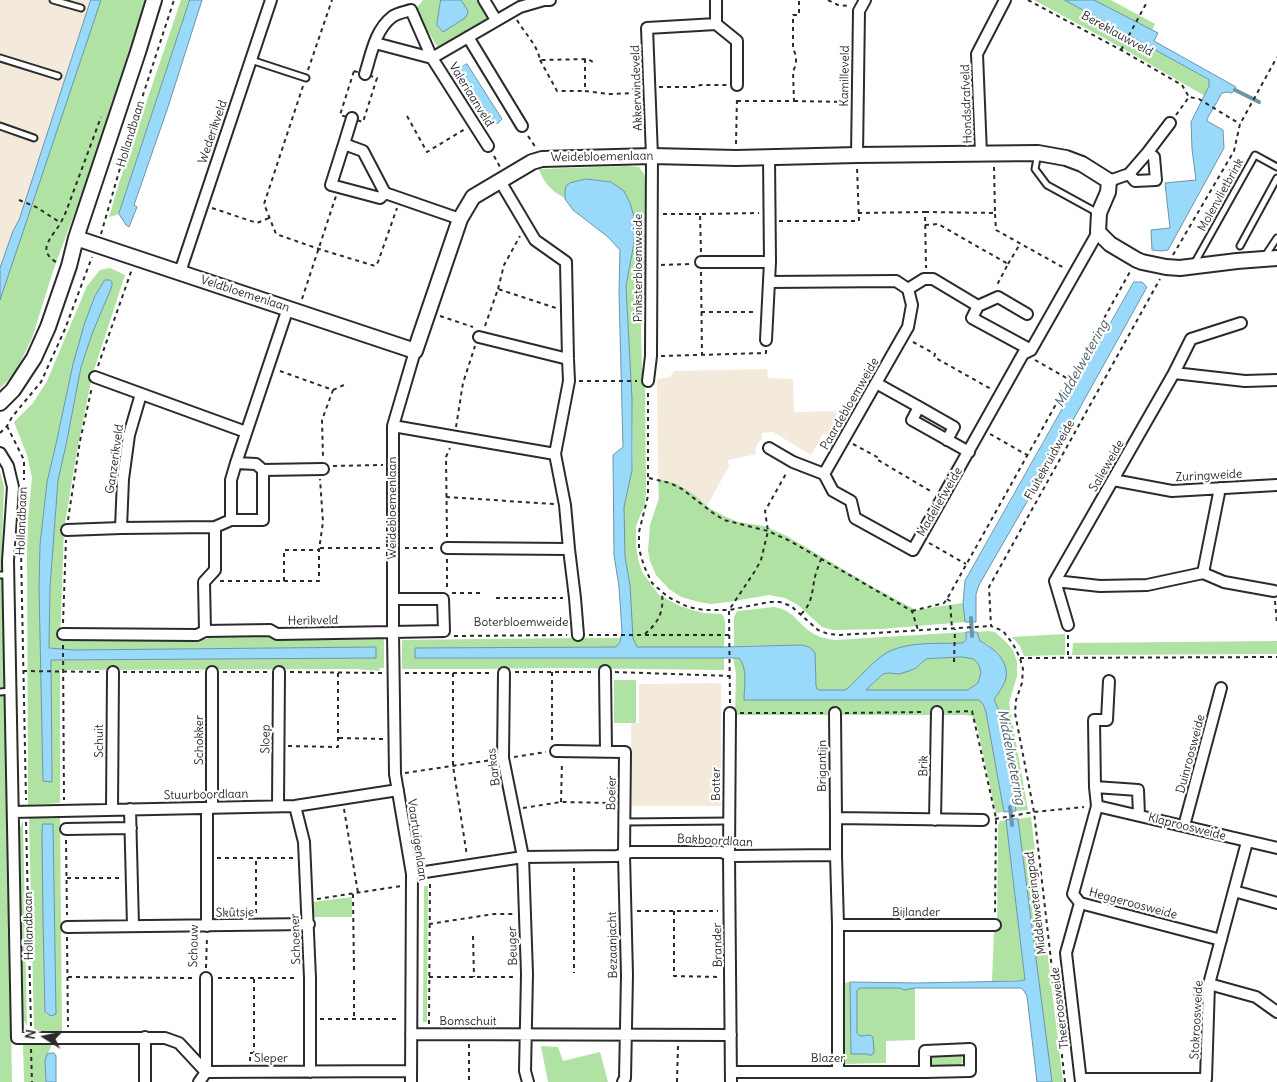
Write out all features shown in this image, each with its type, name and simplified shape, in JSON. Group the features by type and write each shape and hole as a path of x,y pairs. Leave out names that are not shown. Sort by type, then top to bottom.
{"street":[{"name":"Hollandbaan","path":"0,403 13,390 34,358 48,327 154,0"},
{"name":"Wederikveld","path":"180,272 271,0"},
{"path":"484,0 496,20"},
{"name":"Valeriaanveld","path":"375,43 432,58 520,7 550,0"},
{"path":"716,0 716,24 737,41 737,85"},
{"name":"Kamilleveld","path":"857,155 859,11 865,0"},
{"name":"Hondsdrafveld","path":"987,154 977,54 1005,0"},
{"name":"Valeriaanveld","path":"366,74 382,27 394,16 411,10 432,58 488,146"},
{"name":"Akkerwindeveld","path":"652,156 648,28 716,24"},
{"path":"468,37 522,126"},
{"path":"352,118 331,184 380,198 385,193"},
{"path":"1099,213 1108,192 1109,181 1129,174 1170,123"},
{"path":"344,144 364,151 385,193 460,219"},
{"path":"1129,174 1134,181 1156,180 1154,157 1148,152"},
{"name":"Weidebloemenlaan","path":"393,632 393,426 415,351 460,219 473,197 532,162 542,159 652,156 769,158 1038,153 1066,158 1082,164 1109,181"},
{"name":"Pinksterbloemweide","path":"648,381 652,356 652,156"},
{"path":"766,340 770,262 769,158"},
{"name":"Boterbloemweide","path":"500,181 535,240 566,262 569,382 555,454 565,505 578,635"},
{"name":"Madeliefweide","path":"824,474 833,491 851,501 855,518 913,550 1001,394 1098,232 1099,213"},
{"path":"1098,232 1110,244 1137,260 1166,267 1193,267 1270,258"},
{"name":"Veldbloemenlaan","path":"76,238 415,351"},
{"path":"696,263 770,262"},
{"path":"769,282 896,282 908,289 924,279 933,279 978,306"},
{"name":"Paardebloemweide","path":"824,474 908,326 912,305 908,289"},
{"path":"1027,314 998,297 978,306 972,318 1027,352"},
{"path":"231,520 231,480 236,463 268,367 293,310"},
{"name":"Salieweide","path":"1055,581 1174,373 1191,339 1241,324"},
{"path":"481,335 568,360"},
{"path":"1174,373 1245,381 1277,380"},
{"path":"94,377 246,432"},
{"name":"Madeliefweide","path":"876,383 919,407 912,420 969,452"},
{"name":"Ganzerikveld","path":"121,528 123,479 129,435 141,394"},
{"path":"393,426 555,454"},
{"path":"769,448 793,462 824,474"},
{"name":"Hollandbaan","path":"0,453 8,466 12,487 4,575 5,692 13,812 17,1038 31,1038"},
{"path":"236,463 256,464 263,470 322,468"},
{"path":"67,530 215,527 231,520 263,520 263,470"},
{"name":"Zuringweide","path":"1113,480 1172,491 1277,485"},
{"path":"1203,573 1220,488"},
{"path":"205,631 204,582 215,570 215,527"},
{"path":"447,548 569,549"},
{"path":"1068,625 1055,581 1100,586 1147,585 1203,573 1224,582 1274,590"},
{"path":"393,632 444,631 443,599 394,599"},
{"name":"Herikveld","path":"63,639 197,634 205,631 270,630 277,634 393,632"},
{"name":"Vaartuigenlaan","path":"393,632 395,774 412,874 411,1082"},
{"name":"Schuit","path":"112,810 113,672"},
{"name":"Schokker","path":"210,808 212,672"},
{"name":"Sloep","path":"278,806 279,672"},
{"path":"605,672 606,752"},
{"name":"Barkas","path":"504,673 504,758 523,857"},
{"path":"1097,806 1094,787 1094,720 1107,720 1109,681"},
{"name":"Duinroosweide","path":"1184,826 1221,688"},
{"name":"Brik","path":"936,820 937,712"},
{"name":"Botter","path":"729,855 730,713"},
{"name":"Brigantijn","path":"835,713 836,818"},
{"name":"Boeier","path":"557,751 625,752 624,854"},
{"path":"1094,787 1138,790 1139,815"},
{"name":"Stuurboordlaan","path":"13,812 295,806 398,790"},
{"name":"Schoener","path":"295,806 304,842 305,858 310,978 310,1072"},
{"name":"Klaproosweide","path":"1097,806 1277,848"},
{"name":"Heggeroosweide","path":"1097,806 1073,894 1080,903 1221,940"},
{"name":"Schouw","path":"207,926 207,858 210,808"},
{"path":"130,810 133,926"},
{"path":"838,1072 836,818 983,820"},
{"path":"66,828 131,828"},
{"name":"Stokroosweide","path":"1081,1081 1206,1079 1209,984 1247,842"},
{"name":"Bakboordlaan","path":"412,874 523,857 618,856 631,852 721,852 734,856 836,855"},
{"name":"Bezaanjacht","path":"624,854 627,975 626,1035"},
{"name":"Brander","path":"729,855 731,1036"},
{"name":"Beuger","path":"523,857 527,977 526,1034"},
{"path":"1234,891 1277,903"},
{"name":"Theeroosweide","path":"1080,903 1066,953 1081,1081"},
{"name":"Skûtsje","path":"67,927 308,924"},
{"name":"Bijlander","path":"838,925 995,925"},
{"name":"Schouw","path":"206,978 206,1072"},
{"path":"1209,984 1256,997 1277,1012"},
{"name":"Bomschuit","path":"410,1034 731,1036"},
{"path":"526,1034 525,1071 528,1082"},
{"path":"623,1082 625,1078 626,1035"},
{"path":"731,1036 731,1077"},
{"path":"145,1037 145,1082"},
{"path":"31,1038 164,1038 179,1043 206,1072 199,1082"},
{"name":"Blazer","path":"731,1077 838,1072 926,1072 970,1070 970,1050 925,1051 926,1072"},
{"name":"Sleper","path":"206,1072 410,1071"}],"lane":[{"path":"53,0 81,8"},
{"path":"0,58 58,76"},
{"path":"251,60 306,78"},
{"path":"0,126 34,138"},
{"path":"1038,153 1035,169 1047,185 1099,213"},
{"name":"Molenvlietbrink","path":"1193,267 1255,155 1277,167"},
{"path":"1240,246 1277,178"},
{"path":"1270,258 1277,238"},
{"path":"624,822 730,821"}],"path":[{"name":"Hollandbaan","path":"23,487 24,460 7,426 12,417 41,382 65,329 97,245 127,144 174,0"},
{"path":"332,0 264,204 276,234 374,266 378,262 400,198"},
{"path":"794,102 796,53 793,49 793,15 799,15 799,0"},
{"path":"828,0 838,5 850,6 859,11"},
{"name":"Bereklauwveld","path":"1028,0 1182,85 1189,97"},
{"path":"1121,50 1147,2"},
{"path":"512,12 538,50 540,60 558,91 585,91 609,94 698,87 700,85 737,85 736,158"},
{"path":"1170,123 1189,97 1199,99 1240,124 1277,57"},
{"path":"585,59 585,91"},
{"path":"540,60 588,59 592,62"},
{"path":"354,71 377,78 364,122 352,118 340,115 354,71"},
{"path":"737,102 858,102"},
{"path":"407,116 427,152 474,124"},
{"name":"Fluitekruidweide","path":"991,626 990,587 1166,267 1234,150 1240,124"},
{"path":"987,154 996,230 1074,274"},
{"path":"770,221 858,221 857,155"},
{"path":"293,310 319,249 339,187"},
{"path":"20,200 61,222"},
{"path":"202,205 257,223 269,218"},
{"path":"925,212 926,279"},
{"path":"858,213 995,213"},
{"path":"652,214 700,214"},
{"path":"926,225 938,224 1008,264"},
{"path":"480,593 447,593 446,457 455,437 463,383 498,289 504,265 522,233 529,229"},
{"path":"998,297 994,292 1020,243"},
{"path":"64,811 63,639 67,530 72,484 94,377 136,258"},
{"path":"912,611 944,603 947,599 1137,260"},
{"path":"652,265 696,263"},
{"path":"498,289 567,312"},
{"path":"428,312 481,335"},
{"path":"701,312 768,312"},
{"path":"903,336 1001,394"},
{"path":"652,356 766,352 766,340"},
{"path":"1027,352 1070,380"},
{"path":"268,367 333,390 346,384"},
{"path":"569,382 635,381"},
{"path":"648,381 649,478 647,503 639,532 639,549 652,583 662,593 688,607 704,610 729,610 770,602 780,602 791,606 818,630 828,634 840,635 991,626 1002,631 1014,644 1020,658 1277,656"},
{"path":"211,574 218,581 319,581 323,522 322,420 333,390"},
{"path":"0,433 7,426"},
{"path":"981,430 1028,455"},
{"path":"844,439 879,458 878,460 942,498"},
{"path":"793,462 765,511 768,531 761,560 729,610 730,713 972,711 996,818 995,925"},
{"path":"322,468 393,465"},
{"path":"649,478 670,483 682,489 724,520 768,531 822,559 912,611 918,631"},
{"path":"446,497 565,505"},
{"path":"920,538 966,564"},
{"name":"Hollandbaan","path":"21,542 32,1082"},
{"path":"284,581 284,550 447,548"},
{"path":"800,615 810,604 817,570 822,559"},
{"path":"1274,590 1277,624"},
{"path":"644,635 650,630 661,613 662,593"},
{"path":"496,598 575,598"},
{"path":"947,599 950,601 955,639 954,662"},
{"path":"1068,625 1068,658"},
{"name":"Boterbloemweide","path":"444,631 444,636 578,635"},
{"path":"578,635 729,635"},
{"name":"Middelweteringpad","path":"1020,658 1023,669 1022,683 1016,700 1015,713 1034,812 1065,1082"},
{"path":"23,671 58,671"},
{"path":"278,746 338,747 338,672"},
{"path":"552,672 561,802"},
{"path":"453,673 453,766 469,865"},
{"path":"338,738 395,739"},
{"path":"395,774 557,751"},
{"path":"342,798 358,893"},
{"path":"513,810 561,802 624,803"},
{"path":"1000,818 1034,812 1097,806"},
{"path":"66,828 68,1037"},
{"path":"574,857 574,973"},
{"path":"207,858 305,858"},
{"path":"256,858 256,925"},
{"path":"429,1034 430,871"},
{"path":"67,878 132,878"},
{"path":"307,900 412,885"},
{"path":"353,894 354,972"},
{"path":"625,911 730,911"},
{"path":"674,911 674,976 731,977"},
{"path":"429,924 494,914 525,914"},
{"name":"Schouw","path":"206,978 207,926"},
{"path":"474,936 474,977"},
{"path":"68,977 310,978"},
{"path":"429,977 527,977"},
{"path":"254,978 254,1053 259,1053 258,1072"},
{"path":"354,980 354,1019"},
{"path":"310,1019 411,1020"},
{"path":"469,1034 469,1082"},
{"path":"677,1082 678,1035"}],"shaded area":[{"path":"0,0 154,0 54,268 32,338 15,373 0,389"},
{"path":"767,369 768,378 793,379 794,412 836,411 836,433 823,434 811,455 773,432 762,433 762,439 755,450 756,454 728,460 729,466 707,506 692,493 675,483 658,479 657,379 670,377 674,371"},
{"path":"721,683 721,806 632,806 631,723 639,723 639,684"}],"green space":[{"path":"101,0 149,0 127,73 54,268 32,338 15,373 0,388 0,300"},
{"path":"181,0 190,0 119,214 109,217 119,183"},
{"path":"423,0 441,0 437,25 443,31 467,15 468,11 461,0 478,0 488,18 441,48 438,48 415,10"},
{"path":"1034,0 1065,0 1209,80 1205,96 1122,48"},
{"path":"1094,0 1111,0 1155,24 1152,30"},
{"path":"639,167 645,179 645,292 641,324 642,369 648,372 645,378 646,491 645,504 636,526 638,559 642,572 659,595 692,610 722,614 725,625 724,647 637,647 633,638 630,585 625,557 624,506 632,470 633,452 626,286 634,243 611,182 586,179 566,186 565,198 549,186 539,169"},
{"path":"110,268 125,275 92,376 76,456 64,530 60,641 189,640 207,639 210,636 267,634 272,638 283,639 384,638 384,668 380,668 379,671 356,669 60,670 60,803 28,805 27,553 32,478 27,455 14,422 33,403 47,381 87,286 100,270","holes":["105,280 92,334 81,367 58,480 50,587 49,648 74,650 375,647 376,657 51,660 52,782 43,781 39,587 40,545 47,482 73,364 95,296"]},
{"path":"0,471 4,487 2,546 12,1082 0,1082"},
{"path":"658,479 675,483 692,493 711,509 726,517 738,522 764,526 785,535 916,610 963,603 965,622 881,629 833,630 822,627 798,605 785,598 769,595 711,604 681,597 669,589 656,575 648,551 650,525 659,498"},
{"path":"774,607 792,615 810,632 823,638 835,640 966,632 966,637 962,643 911,646 882,656 847,689 820,690 816,687 816,662 808,647 801,645 734,646 734,617 737,611"},
{"path":"977,632 995,632 1004,640 1013,650 1017,662 1017,676 1009,703 1028,810 1016,811 998,708 994,700 1004,683 989,645 980,641"},
{"path":"1065,634 1065,655 1024,656 1020,646 1012,637"},
{"path":"621,638 617,647 415,648 415,658 724,658 724,670 402,669 402,640"},
{"path":"1277,641 1277,654 1072,655 1073,643"},
{"path":"962,657 974,659 979,665 981,673 978,683 968,690 866,690 883,674 899,674 916,668 926,659"},
{"path":"733,658 739,658 743,663 745,700 979,700 986,712 1004,812 996,813 977,726 972,716 735,715 736,673"},
{"path":"614,680 636,680 636,723 614,723"},
{"path":"60,816 62,1031 34,1031 29,817","holes":["53,824 56,1014 48,1015 45,1012 43,919"]},
{"path":"1031,817 1063,1082 1052,1082 1018,819"},
{"path":"1006,820 1025,980 992,981 994,930 997,930 998,825 1000,821"},
{"path":"23,821 27,1026 23,1019 19,830"},
{"path":"424,886 428,886 427,1022 423,1022"},
{"path":"352,897 352,917 312,917 313,902"},
{"path":"850,982 851,1054 869,1053 869,1055 872,1055 873,1037 870,1035 860,1036 857,1033 857,991 859,988 900,988 904,990 915,988 915,1040 886,1041 886,1063 843,1064 842,983"},
{"path":"23,1044 52,1044 45,1061 46,1082 24,1082"},
{"path":"541,1046 558,1047 563,1061 600,1052 608,1082 548,1082"},
{"path":"959,1055 962,1057 963,1062 959,1066 930,1066 928,1063 931,1056"}],"water":[{"path":"91,0 101,0 0,300 0,268 13,231 19,220"},
{"path":"190,0 202,0 134,205 137,207 129,227 119,214"},
{"path":"441,0 461,0 468,11 465,18 443,32 437,25"},
{"path":"1065,0 1094,0 1158,33 1154,41 1236,87 1232,93 1222,93 1207,119 1207,121 1223,130 1224,148 1168,250 1152,250 1151,230 1170,228 1165,183 1196,180 1191,122 1209,86 1209,80"},
{"path":"467,64 502,119 498,123 495,124 492,120 459,69"},
{"path":"586,179 611,182 624,191 635,220 634,243 626,286 632,399 632,470 624,507 625,557 630,585 633,638 637,647 803,645 815,653 817,689 844,690 878,659 897,648 934,643 962,643 966,640 966,632 977,632 980,641 995,651 1005,666 1006,678 994,700 998,708 1016,811 1004,812 986,712 979,700 744,700 745,672 739,658 415,658 415,648 616,647 620,642 622,632 619,587 614,555 613,455 623,447 619,292 620,250 608,237 573,210 565,199 566,186 570,183","holes":["962,657 974,659 979,665 981,673 978,683 968,690 866,690 883,674 899,674 909,671 916,668 926,659"]},
{"path":"105,280 110,280 112,286 92,334 81,367 58,480 50,587 49,648 74,650 376,647 376,658 51,660 52,782 43,781 39,587 40,545 47,482 73,364 85,322 95,296"},
{"path":"1134,282 1142,282 1147,287 979,585 976,594 976,622 965,622 963,603 965,581"},
{"path":"1018,819 1052,1082 1037,1082 1027,996 1021,988 915,988 904,990 900,988 859,988 857,991 857,1033 860,1036 870,1035 873,1037 874,1052 872,1055 851,1054 850,982 918,983 1025,980 1006,820"},
{"path":"43,824 53,824 56,1014 51,1016 45,1012"},
{"path":"54,1053 56,1056 56,1082 46,1082 45,1061 47,1054"}],"waterway":[{"path":"1235,90 1259,102"},
{"name":"Middelwetering","path":"971,618 972,636"},
{"name":"Middelwetering","path":"1010,807 1012,825"}]}
